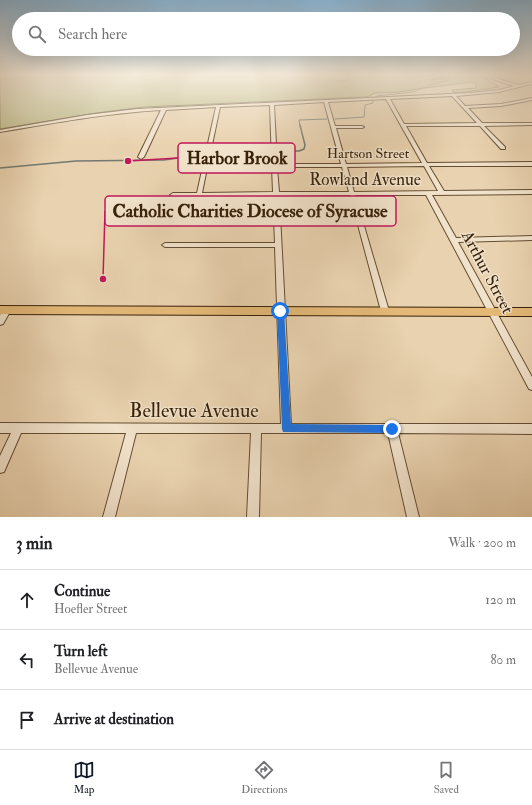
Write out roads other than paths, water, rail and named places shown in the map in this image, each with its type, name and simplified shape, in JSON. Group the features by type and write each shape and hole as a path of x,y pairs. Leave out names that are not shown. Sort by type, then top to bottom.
{"main road":[{"path":"4,310 532,312"}],"street":[{"path":"0,131 87,116 128,111 385,98"},
{"path":"388,98 442,193"},
{"path":"456,98 503,148"},
{"path":"464,107 495,105 532,99"},
{"path":"326,101 385,311"},
{"path":"272,104 286,429"},
{"path":"199,195 218,106"},
{"path":"141,157 164,109"},
{"path":"402,125 532,124"},
{"path":"334,127 362,127"},
{"name":"Hartson Street","path":"205,166 532,164"},
{"name":"Rowland Avenue","path":"174,195 532,192"},
{"name":"Arthur Street","path":"428,193 532,386"},
{"path":"453,240 532,238"},
{"path":"165,245 277,245"},
{"path":"0,322 4,310"},
{"name":"Bellevue Avenue","path":"0,428 532,429"},
{"path":"0,468 18,428"},
{"path":"109,517 132,428"},
{"path":"254,517 256,428"},
{"path":"392,429 413,517"}],"waterway":[{"path":"335,119 364,117 365,105 373,103 373,100"},
{"path":"300,126 299,120 327,119"},
{"path":"279,151 299,151 304,149 305,145 300,125"},
{"path":"0,168 76,161 164,160 213,153 267,152"}],"place":[{"name":"Harbor Brook","path":"128,161"},
{"name":"Catholic Charities Diocese of Syracuse","path":"103,279"}]}
